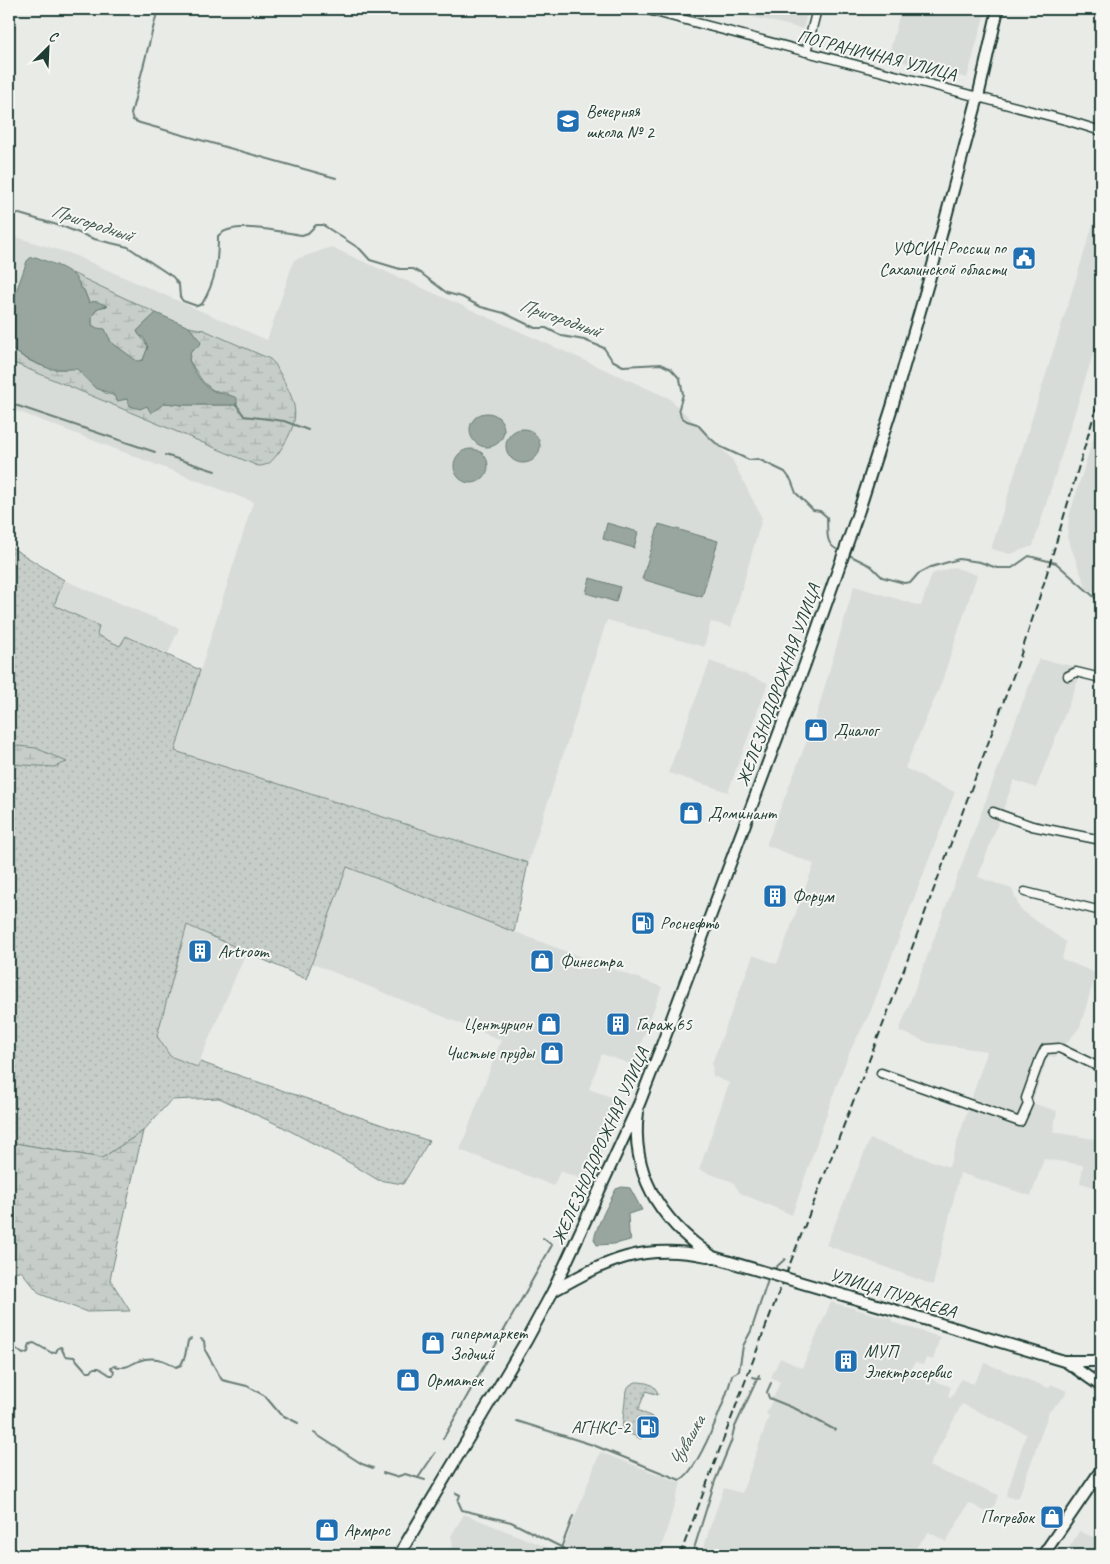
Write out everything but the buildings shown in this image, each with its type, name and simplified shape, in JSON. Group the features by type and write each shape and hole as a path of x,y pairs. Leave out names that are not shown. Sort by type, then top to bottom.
{"main road":[{"name":"ЖЕЛЕЗНОДОРОЖНАЯ УЛИЦА","path":"399,1555 526,1342 552,1291 639,1104 805,664 892,407 929,280 978,96 998,9"},
{"path":"639,1104 636,1123 637,1143 640,1162 648,1186 670,1220 693,1243 713,1257"},
{"path":"552,1291 590,1270 613,1260 638,1253 688,1252 713,1257"},
{"name":"УЛИЦА ПУРКАЕВА","path":"713,1257 1064,1361"},
{"path":"1064,1361 1101,1361"},
{"path":"1064,1361 1101,1386"},
{"path":"1078,1370 1101,1394"},
{"path":"1043,1555 1101,1470"}],"street":[{"name":"ПОГРАНИЧНАЯ УЛИЦА","path":"644,9 978,96 1101,131"},
{"path":"806,52 817,9"},
{"path":"1068,676 1076,672 1101,678"},
{"path":"993,812 1032,826 1101,840"},
{"path":"1025,892 1101,911"},
{"path":"881,1073 1020,1122 1028,1104 1026,1098 1045,1050 1060,1048 1101,1068"}],"shaded area":[{"path":"719,9 808,9 803,29"},
{"path":"901,9 986,9 967,78 888,58"},
{"path":"1101,199 1101,329 1033,546 1010,554 991,549"},
{"path":"9,235 69,253 267,340 294,260 331,247 669,398 732,459 762,518 731,627 711,622 704,647 607,620 528,863 175,751 253,502 9,408"},
{"path":"36,257 69,271 84,290 89,303 96,302 108,306 98,308 92,316 92,325 105,329 111,342 137,361 143,360 148,347 144,338 137,331 156,313 189,327 201,342 200,345 191,351 189,360 196,373 210,389 237,398 237,405 165,403 151,413 147,406 140,409 130,406 127,399 117,401 113,394 95,388 77,369 50,369 14,351 9,344 9,300 13,300 27,261 30,258"},
{"path":"487,413 499,418 504,430 499,442 487,447 475,442 470,430 475,418"},
{"path":"1101,413 1101,595 1087,590 1067,537 1069,516"},
{"path":"523,429 535,434 540,446 535,458 523,463 511,458 506,446 511,434"},
{"path":"471,449 483,454 488,466 483,478 471,483 459,478 454,466 459,454"},
{"path":"607,523 638,532 634,548 603,539"},
{"path":"659,524 718,541 702,597 642,579"},
{"path":"954,567 977,575 941,684 905,768 955,792 870,1013 850,1051 836,1087 792,1215 740,1193 733,1182 699,1170 729,1083 713,1076 712,1063 753,955 777,964 814,864 766,845 815,720 854,586 921,606 932,574"},
{"path":"590,578 620,587 616,602 586,593"},
{"path":"64,580 179,628 168,654 126,636 120,647 97,635 99,626 54,605"},
{"path":"1039,659 1083,668 1036,788 1014,780 978,877 1012,889 1020,909 1066,942 1062,959 1096,973 1080,1027 1055,1057 1048,1056 1032,1103 1057,1111 1053,1132 1101,1140 1101,1189 1080,1183 1083,1165 1044,1159 1031,1196 960,1173 933,1285 826,1245 870,1139 949,1167 987,1051 929,1043 899,1031"},
{"path":"710,661 768,683 728,792 668,773"},
{"path":"347,867 662,987 633,1065 602,1054 589,1089 622,1101 590,1182 560,1171 554,1186 460,1150 501,1040 313,964 328,916"},
{"path":"187,924 248,948 197,1067 170,1056 157,1036"},
{"path":"622,1187 630,1188 642,1210 628,1214 631,1240 597,1245 594,1239 601,1220 616,1189"},
{"path":"831,1302 892,1319 892,1322 940,1337 933,1360 926,1358 923,1365 915,1362 911,1371 951,1387 948,1396 951,1398 961,1379 973,1384 985,1363 1049,1388 1051,1384 1067,1391 1065,1396 1049,1412 1019,1497 1012,1498 1006,1496 1026,1434 962,1404 929,1466 999,1495 990,1514 969,1503 946,1542 929,1532 910,1555 702,1555 724,1488 742,1493 769,1416 766,1414 780,1382 771,1377 780,1358 802,1368"},
{"path":"600,1452 681,1483 659,1555 447,1555 453,1545 451,1536 464,1514 561,1553"},
{"path":"1101,1523 1101,1555 1065,1555 1079,1531 1093,1537"}],"green space":[{"path":"72,273 156,313 137,331 148,347 143,360 137,362 92,325 92,316 98,307 106,306 89,303 84,290 80,287"},
{"path":"189,327 204,330 270,359 275,364 292,398 295,417 287,439 277,455 268,464 258,466 9,361 9,344 21,356 43,366 55,369 77,368 105,393 147,406 151,412 165,403 237,405 227,393 213,390 203,382 189,360 191,351 200,345 200,342"},
{"path":"9,546 64,580 54,605 99,626 97,635 120,646 126,636 200,670 175,751 528,863 514,932 347,867 306,979 187,925 157,1036 170,1056 197,1067 200,1062 429,1141 403,1184 378,1180 281,1126 219,1098 171,1100 143,1131 102,1158 9,1142"},
{"path":"9,745 36,748 67,762 54,767 9,764"},
{"path":"143,1131 110,1279 130,1311 87,1312 40,1294 21,1271 9,1272 9,1142 102,1158"},
{"path":"636,1382 650,1384 655,1388 658,1395 646,1391 638,1410 652,1417 641,1439 622,1430 626,1390"}],"waterway":[{"path":"158,9 131,114 133,120 336,178"},
{"name":"Пригородный","path":"9,211 64,227 94,239 128,247 173,277 179,285 180,297 183,301 197,306 202,304 213,279 217,263 218,236 225,231 258,228 302,235 308,233 316,225 323,225 360,249 370,260 400,269 413,269 447,293 462,297 481,307 504,313 535,328 546,328 562,336 584,340 604,348 612,360 623,366 661,364 671,369 680,379 683,394 679,408 681,417 697,424 719,446 749,460 758,459 785,472 791,480 796,493 813,510 820,511 827,517 829,542 840,551"},
{"path":"9,403 155,452"},
{"path":"236,404 244,416 284,421 308,430"},
{"path":"165,455 215,471"},
{"name":"Пригородный","path":"847,554 871,566 882,577 904,583 911,582 918,574 931,567 959,559 980,562 997,568 1012,568 1029,556 1056,563 1101,603"},
{"path":"443,1439 552,1245 543,1238"},
{"name":"Чувашка","path":"772,1271 785,1259"},
{"name":"Чувашка","path":"517,1421 593,1445 680,1480 687,1474 703,1449 718,1415 732,1375 739,1371 743,1346 751,1331 769,1277"},
{"name":"Чувашка","path":"9,1346 11,1345 23,1354 28,1352 30,1344 34,1343 52,1353 61,1347 65,1356 74,1357 87,1372 91,1372 94,1368 99,1368 113,1375 114,1371 111,1368 114,1366 124,1367 145,1359 154,1358 176,1367 181,1365 188,1341 191,1339"},
{"name":"Чувашка","path":"201,1339 204,1341 205,1350 222,1380 247,1386 265,1396 280,1414 298,1423"},
{"path":"692,1555 715,1481 731,1442 734,1429 759,1375"},
{"path":"753,1377 760,1379"},
{"path":"771,1383 767,1392 769,1398 796,1409 835,1430"},
{"name":"Чувашка","path":"314,1433 362,1464 373,1468"},
{"path":"418,1478 435,1453"},
{"name":"Чувашка","path":"383,1473 396,1477 405,1474 425,1480"},
{"path":"456,1493 460,1495 458,1501 462,1510 511,1522 563,1548"},
{"path":"561,1548 573,1516"}],"railway":[{"path":"680,1555 772,1310 896,991 1019,660 1101,392"}],"place":[{"name":"Вечерняя школа № 2","path":"568,121"},
{"name":"УФСИН России по Сахалинской области","path":"1024,258"},
{"name":"Диалог","path":"816,730"},
{"name":"Доминант","path":"691,813"},
{"name":"Форум","path":"775,896"},
{"name":"Роснефть","path":"643,923"},
{"name":"Artroom","path":"200,951"},
{"name":"Финестра","path":"542,961"},
{"name":"Центурион","path":"549,1024"},
{"name":"Гараж 65","path":"618,1024"},
{"name":"Чистые пруды","path":"552,1053"},
{"name":"гипермаркет Зодчий","path":"433,1343"},
{"name":"МУП Электросервис","path":"846,1361"},
{"name":"Орматек","path":"408,1380"},
{"name":"АГНКС-2","path":"648,1427"},
{"name":"Погребок","path":"1052,1517"},
{"name":"Армрос","path":"327,1530"}]}
